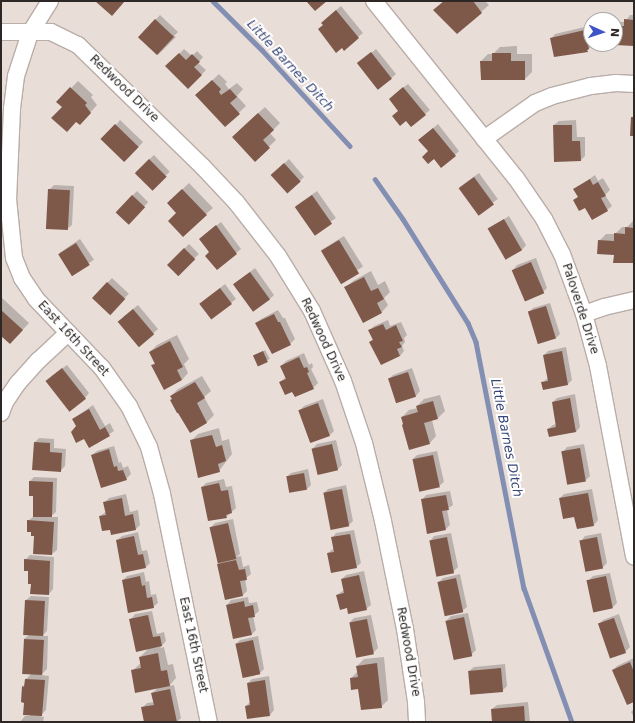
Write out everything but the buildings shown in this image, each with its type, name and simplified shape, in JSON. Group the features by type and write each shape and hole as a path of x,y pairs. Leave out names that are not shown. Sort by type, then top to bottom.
{"street":[{"name":"East 16th Street","path":"50,1 30,33 16,76 12,109 8,199 14,258 22,278 36,299 102,368 129,406 149,447 162,494 209,722"},
{"name":"Paloverde Drive","path":"374,1 516,178 544,219 562,254 584,314 598,366 629,501 634,557"},
{"name":"Redwood Drive","path":"1,32 51,32 78,45 115,79 236,202 278,256 312,311 343,381 364,443 383,521 405,629 416,702 417,722"},
{"path":"484,139 535,103 552,96 591,86 616,83 634,84"},
{"path":"584,314 604,307 634,300"},
{"path":"1,413 5,402 18,384 39,360 68,333"}],"waterway":[{"name":"Little Barnes Ditch","path":"213,1 262,50 350,146"},
{"name":"Little Barnes Ditch","path":"375,179 403,219 468,323 476,342 524,588 572,722"}]}
